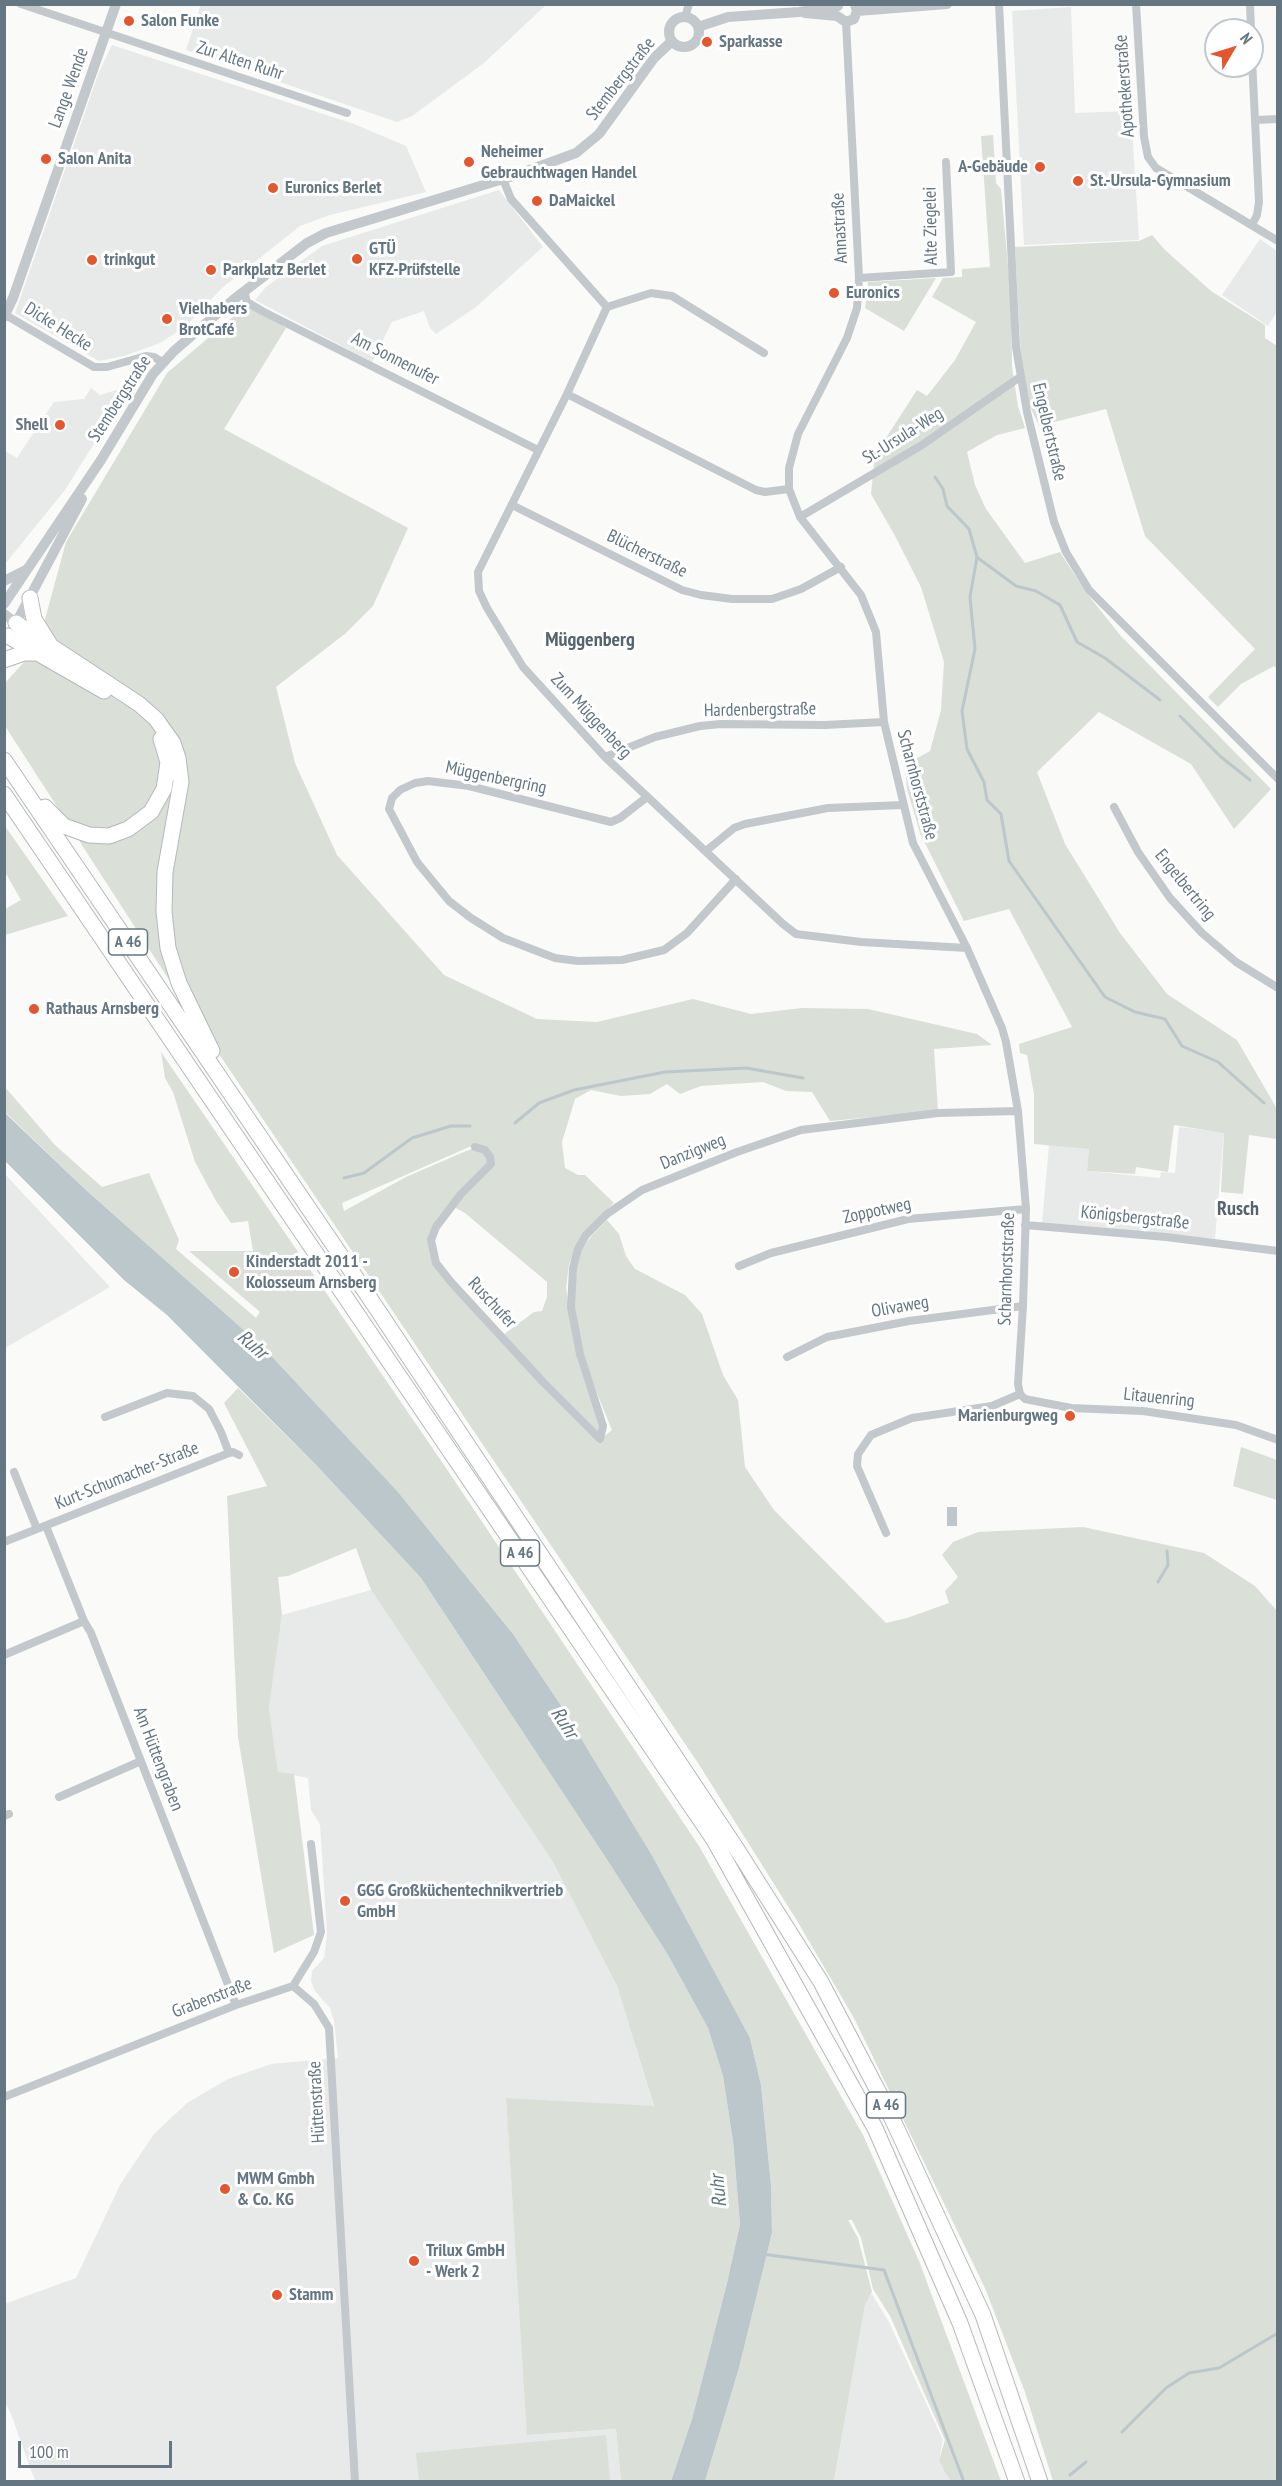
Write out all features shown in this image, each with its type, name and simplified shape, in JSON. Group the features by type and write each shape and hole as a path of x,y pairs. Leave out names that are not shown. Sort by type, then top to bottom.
{"highway":[{"path":"30,598 34,619 53,647"},
{"path":"8,627 53,647 139,704 162,726 176,751 180,768 180,795 167,857 164,890 168,948 188,1004 248,1119"},
{"path":"6,762 64,826 89,835 109,836 139,823 156,805 167,778 166,752 159,736 147,720 119,699 36,653 8,627"},
{"path":"4,660 24,653 36,653"},
{"name":"A 46","path":"6,762 738,1851 821,1982 890,2114 983,2315 1040,2481"},
{"name":"A 46","path":"4,794 714,1840 875,2128 960,2323 1017,2481"}],"street":[{"name":"Zur Alten Ruhr","path":"21,4 347,113"},
{"name":"Lange Wende","path":"5,315 116,4"},
{"path":"685,17 689,4"},
{"path":"698,27 728,17 799,12 840,12 854,19 856,8 947,4"},
{"name":"Engelbertstraße","path":"999,4 1013,297 1020,377 1054,522 1066,552 1082,580 1098,600 1278,779"},
{"name":"Apothekerstraße","path":"1137,4 1144,137 1146,152 1152,164 1252,225"},
{"name":"Annastraße","path":"789,489 793,447 847,338 857,308 860,278 840,12"},
{"path":"685,17 692,20 698,27 697,39 689,46 681,47 672,41 669,34 670,27 675,20 685,17"},
{"name":"Stembergstraße","path":"8,627 30,598 101,460 142,390 162,362 244,291 315,238 503,179 576,153 599,134 654,58 672,41"},
{"path":"1253,78 1259,202 1257,215 1252,225 1278,241"},
{"path":"1255,120 1278,119"},
{"name":"Alte Ziegelei","path":"860,278 951,272 946,162"},
{"path":"503,179 511,199 608,307 651,293 672,296 764,353"},
{"name":"Am Sonnenufer","path":"244,291 247,302 262,311 538,450"},
{"name":"Zum Müggenberg","path":"608,307 478,572 479,591 487,608 523,667 605,757 796,934 861,942 967,948"},
{"name":"Dicke Hecke","path":"5,315 94,367 107,367 146,356 154,357 162,362"},
{"name":"St.-Ursula-Weg","path":"800,517 905,456 1020,377"},
{"path":"567,394 756,490 765,492 789,489"},
{"name":"Stembergstraße","path":"4,604 101,460"},
{"name":"Scharnhorststraße","path":"789,489 800,517 861,595 876,632 884,722 912,843 967,948 1002,1028 1011,1062 1018,1111 1026,1209 1018,1384 1020,1394"},
{"name":"Blücherstraße","path":"512,505 682,590 701,595 732,599 772,599 801,589 841,567"},
{"path":"4,581 29,568"},
{"name":"Hardenbergstraße","path":"605,757 655,737 700,726 884,722"},
{"name":"Müggenbergring","path":"647,797 620,818 611,822 469,786 428,781 415,783 400,790 392,798 389,809 417,862 449,901 502,938 555,958 578,961 622,960 664,950 687,933 736,879"},
{"path":"705,851 734,828 745,824 828,808 903,805"},
{"name":"Engelbertring","path":"1114,807 1138,852 1170,898 1202,933 1236,962 1278,988"},
{"name":"Danzigweg","path":"602,1421 580,1354 571,1307 573,1268 578,1249 586,1235 607,1214 642,1190 737,1152 801,1130 938,1113 1018,1111"},
{"name":"Ruschufer","path":"475,1146 485,1150 491,1162 490,1166 456,1200 436,1227 431,1240 436,1263 543,1382 600,1439 603,1431 602,1421"},
{"name":"Zoppotweg","path":"739,1266 771,1253 908,1219 1026,1209"},
{"name":"Königsbergstraße","path":"1025,1226 1166,1237 1278,1251"},
{"name":"Olivaweg","path":"787,1358 827,1337 909,1321 1023,1306"},
{"name":"Kurt-Schumacher-Straße","path":"105,1418 167,1394 193,1396 209,1409 229,1454"},
{"path":"886,1533 858,1466 858,1454 871,1435 912,1418 992,1406 1020,1394"},
{"name":"Litauenring","path":"1020,1394 1025,1399 1071,1408 1143,1411 1236,1425 1278,1440"},
{"name":"Kurt-Schumacher-Straße","path":"4,1542 233,1452 239,1455"},
{"name":"Kurt-Schumacher-Straße","path":"14,1472 37,1529"},
{"name":"Am Hüttengraben","path":"46,1526 84,1621 91,1633 236,2005"},
{"path":"4,1655 84,1621"},
{"path":"59,1797 141,1761"},
{"path":"293,1986 314,1952 321,1932 311,1844"},
{"name":"Grabenstraße","path":"4,2097 236,2005 293,1986"},
{"name":"Hüttenstraße","path":"293,1986 314,2004 329,2028 355,2481"}],"shaded area":[{"path":"201,4 546,5 484,63 412,116 397,122 186,50"},
{"name":"St.-Ursula-Gymnasium","path":"1071,7 1075,113 1131,111 1139,240 1024,245 1012,11"},
{"path":"112,45 354,124 406,146 426,192 330,215 300,226 222,288 185,327 160,343 124,356 99,361 15,313 99,72"},
{"path":"993,135 996,183 1001,189 1011,300 1012,367 1018,406 1025,428 997,435 967,452 975,485 986,509 1025,563 1060,552 1085,591 1120,635 1271,789 1234,829 1191,764 1099,712 1037,772 1065,844 1120,933 1167,994 1237,1040 1277,1109 1277,1139 1249,1135 1243,1194 1221,1192 1224,1133 1174,1125 1168,1172 1136,1167 1135,1174 1087,1171 1089,1149 1034,1144 1034,1094 1027,1055 1020,1053 1019,1044 1072,1027 1009,909 964,921 920,833 907,789 905,765 930,751 941,710 944,662 921,587 871,494 875,455 917,390 927,396 955,360 976,322 932,297 943,278 962,277 962,269 990,267 981,136"},
{"path":"499,190 543,247 476,307 436,334 430,328 424,311 392,322 372,362 255,300 266,287 322,246"},
{"path":"1152,235 1165,250 1211,291 1265,325 1265,338 1277,346 1277,669 1274,666 1241,684 1218,707 1208,697 1255,649 1145,536 1106,409 1039,426 1029,404 1021,360 1015,247 1139,241"},
{"path":"1260,239 1277,251 1277,312 1268,326 1222,295"},
{"path":"936,278 904,331 865,308 868,282"},
{"path":"247,305 286,328 224,429 408,528 373,606 346,633 276,687 295,763 337,855 444,975 537,1019 597,1022 693,999 751,1014 802,1008 868,1009 977,1034 992,1045 934,1049 938,1111 830,1121 812,1092 786,1091 763,1082 701,1086 680,1094 667,1084 650,1094 621,1096 591,1090 575,1099 562,1142 565,1168 578,1175 585,1175 614,1203 591,1225 579,1241 569,1264 566,1288 578,1361 599,1424 598,1436 503,1335 534,1312 542,1311 547,1297 547,1282 465,1213 454,1207 491,1166 493,1159 487,1150 479,1146 469,1147 342,1203 344,1211 406,1177 466,1151 475,1148 483,1150 489,1164 447,1207 435,1224 429,1244 434,1262 541,1383 599,1441 612,1430 592,1381 581,1345 574,1302 578,1255 592,1235 607,1220 619,1234 626,1256 635,1269 685,1295 702,1314 723,1375 738,1400 745,1467 774,1510 886,1623 949,1603 945,1591 958,1577 942,1555 953,1542 978,1532 1083,1527 1204,1553 1255,1586 1277,1611 1277,2481 1053,2481 1025,2392 985,2288 854,2018 796,1919 698,1763 173,986 5,726 5,683 26,660 44,623 66,542 167,373"},
{"path":"130,386 65,490 5,564 5,451 17,458 54,402 84,399 91,388 100,395"},
{"path":"4,826 68,916 5,935 5,909 21,900 5,872"},
{"path":"161,1052 444,1465 699,1846 863,2135 919,2261 1001,2481 951,2481 945,2472 939,2460 945,2440 890,2316 873,2289 861,2238 852,2220 848,2220 858,2238 872,2292 865,2305 834,2481 705,2481 739,2368 772,2233 771,2185 761,2085 750,2038 653,1857 562,1707 513,1634 398,1492 264,1348 87,1191 5,1112 4,1086 55,1145 102,1187 149,1173 179,1240 176,1249 256,1318 260,1312 189,1251 253,1251 248,1221 231,1223 195,1162 173,1092 165,1078"},
{"path":"1179,1127 1224,1132 1215,1239 1042,1223 1049,1145 1089,1149 1087,1171 1160,1178 1161,1172 1175,1173"},
{"path":"4,1173 110,1287 5,1348 4,1348"},
{"path":"238,1388 319,1468 421,1578 668,1955 708,2028 723,2076 733,2141 740,2224 692,2419 671,2481 621,2481 616,2429 527,2435 506,2098 654,2106 617,1986 554,1864 371,1590 356,1548 288,1576 278,1577 282,1615 269,1708 278,1772 294,1774 314,1935 274,1953 238,1737 227,1496 267,1486 224,1403"},
{"path":"1241,1447 1277,1460 1277,1500 1233,1486"},
{"path":"371,1590 554,1864 617,1986 654,2107 506,2098 528,2435 616,2429 621,2481 35,2481 5,2402 4,2304 76,2278 121,2183 154,2134 187,2103 228,2079 271,2064 338,2058 334,2021 330,2008 315,1991 311,1981 312,1971 324,1958 327,1934 320,1824 311,1810 308,1778 278,1772 269,1708 282,1615"},
{"path":"872,2294 889,2322 943,2440 939,2459 951,2481 834,2482 865,2305"},
{"path":"606,2435 610,2481 419,2481 416,2453"}],"water":[{"name":"Ruhr","path":"4,1112 87,1191 264,1348 398,1492 513,1634 562,1707 653,1857 750,2038 761,2085 771,2185 772,2233 739,2368 705,2481 671,2481 692,2419 740,2224 733,2141 723,2076 708,2028 668,1955 421,1578 319,1468 167,1315 124,1280 5,1161"},
{"path":"947,1507 957,1507 957,1526 947,1526"}],"waterway":[{"path":"935,477 943,489 947,506 969,529 977,557 970,597 975,649 962,711 967,749 984,782 987,800 1001,814 1009,861 1105,997 1135,1012 1165,1019 1182,1046 1218,1062 1264,1103"},
{"path":"978,558 1016,586 1036,591 1060,605 1077,642 1105,658 1160,700"},
{"path":"1180,716 1221,757 1250,780"},
{"path":"515,1123 539,1103 574,1090 665,1072 746,1068 803,1078"},
{"path":"344,1178 364,1173 412,1138 451,1126 470,1126"},
{"path":"1158,1582 1168,1565 1167,1551"},
{"path":"762,2254 884,2270 964,2482"},
{"path":"1122,2432 1166,2388 1189,2373 1219,2368 1278,2333"},
{"path":"1070,2475 1086,2462"}],"place":[{"name":"Salon Funke","path":"129,21"},
{"name":"Sparkasse","path":"707,42"},
{"name":"Salon Anita","path":"46,159"},
{"name":"Neheimer Gebrauchtwagen Handel","path":"469,162"},
{"name":"A-Gebäude","path":"1040,167"},
{"name":"St.-Ursula-Gymnasium","path":"1078,181"},
{"name":"Euronics Berlet","path":"273,188"},
{"name":"DaMaickel","path":"537,201"},
{"name":"GTÜ KFZ-Prüfstelle","path":"357,259"},
{"name":"trinkgut","path":"92,260"},
{"name":"Parkplatz Berlet","path":"211,270"},
{"name":"Euronics","path":"834,293"},
{"name":"Vielhabers BrotCafé","path":"167,319"},
{"name":"Shell","path":"60,425"},
{"name":"Rathaus Arnsberg","path":"34,1009"},
{"name":"Kinderstadt 2011 - Kolosseum Arnsberg","path":"234,1272"},
{"name":"Marienburgweg","path":"1070,1416"},
{"name":"GGG Großküchentechnikvertrieb GmbH","path":"345,1901"},
{"name":"MWM Gmbh & Co. KG","path":"225,2189"},
{"name":"Trilux GmbH - Werk 2","path":"414,2261"},
{"name":"Stamm","path":"277,2295"}],"district":[{"name":"Müggenberg","path":"590,640"},
{"name":"Rusch","path":"1238,1209"}]}
